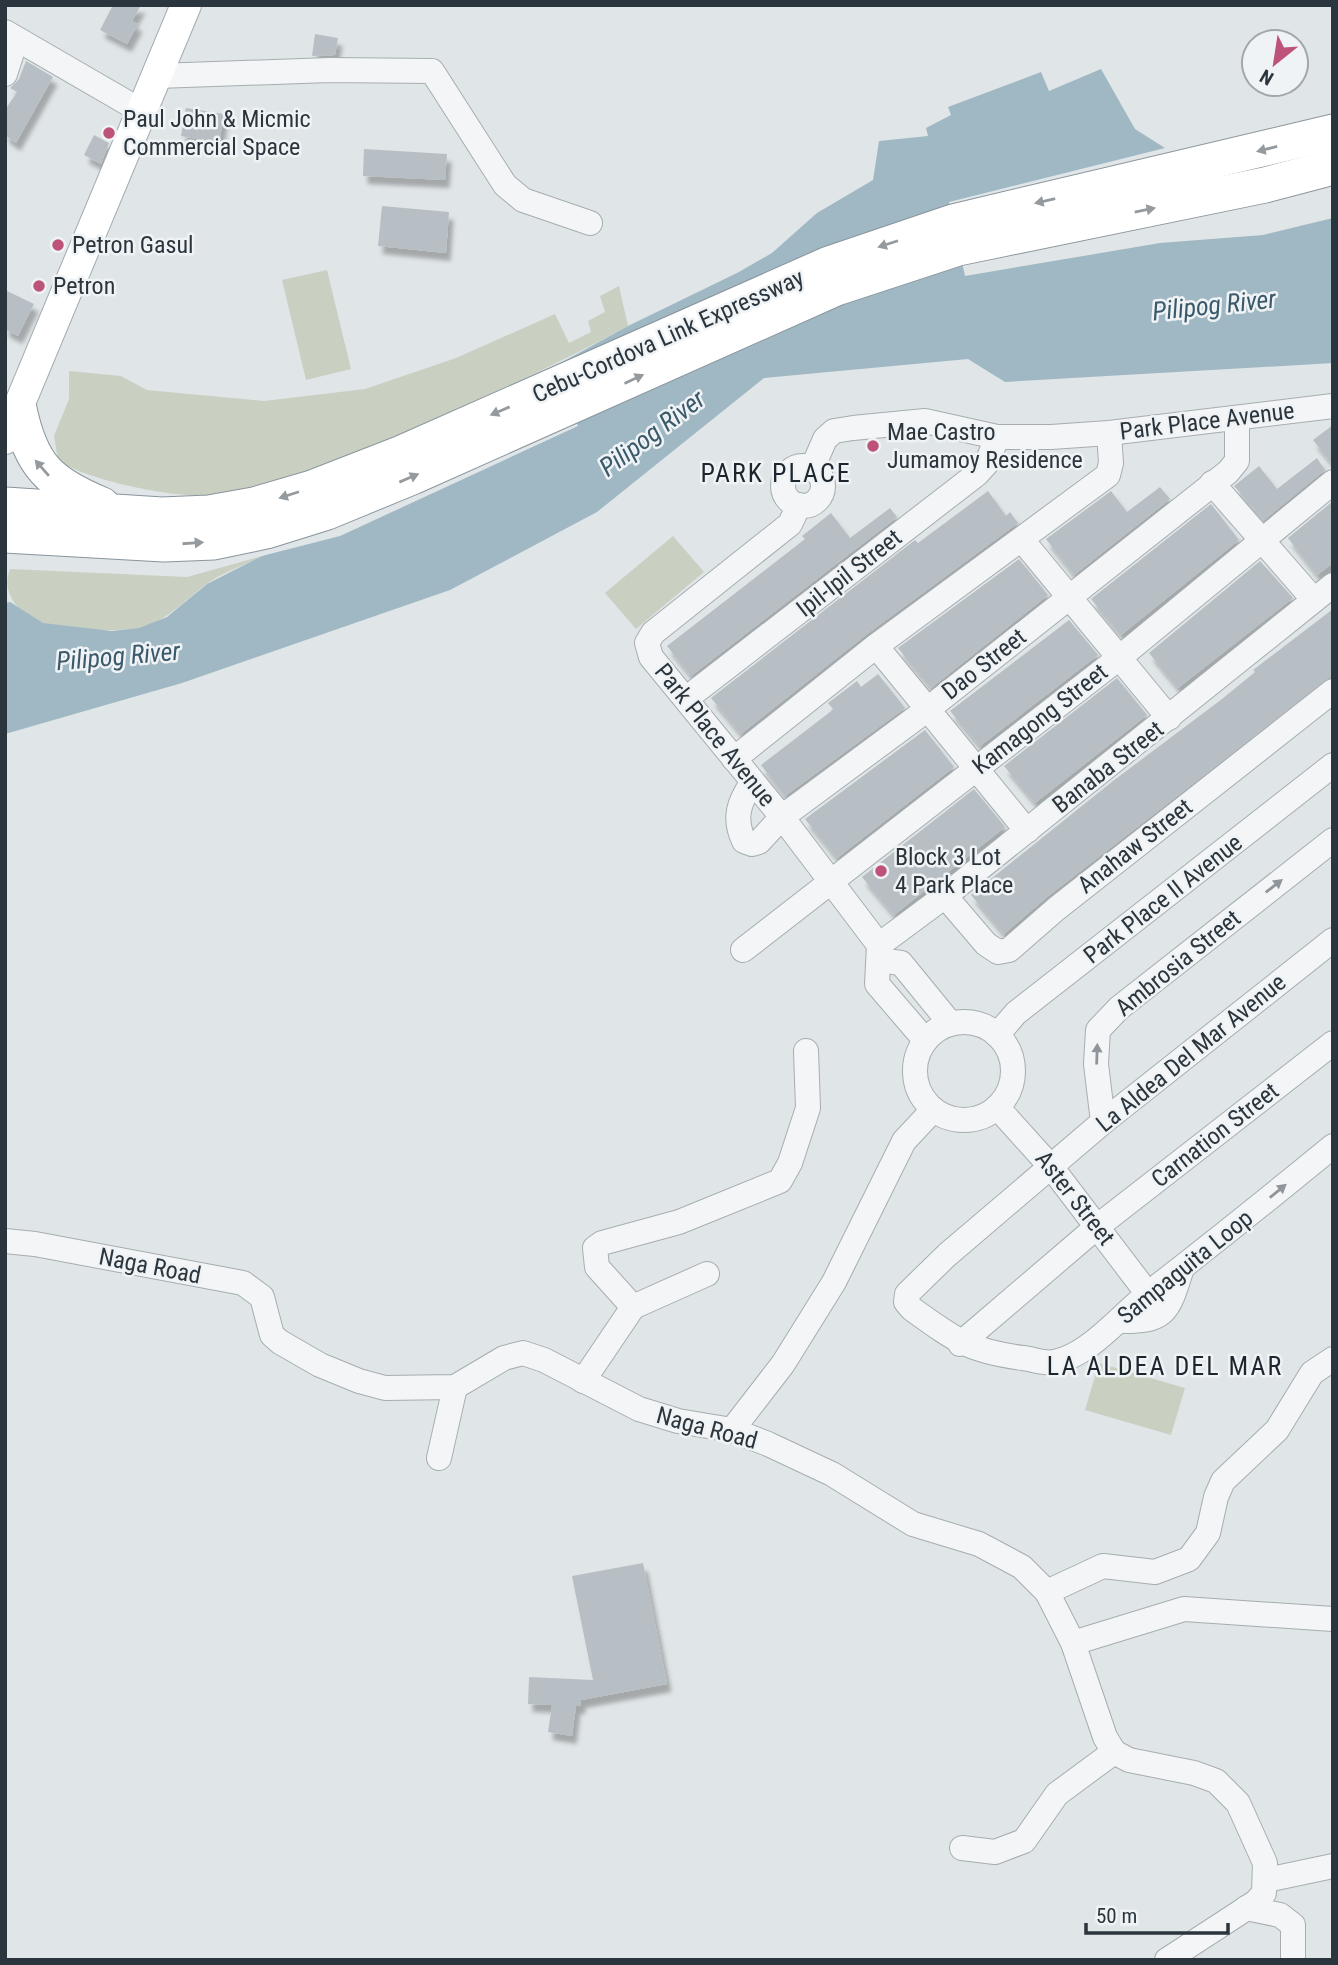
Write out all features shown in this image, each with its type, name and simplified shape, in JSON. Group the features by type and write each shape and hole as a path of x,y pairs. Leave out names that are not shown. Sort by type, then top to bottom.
{"highway":[{"name":"Cebu-Cordova Link Expressway","path":"5,505 121,513 209,513 277,499 567,396 836,288 956,235 1333,132"},
{"name":"Cebu-Cordova Link Expressway","path":"956,235 1265,185 1333,167"},
{"name":"Cebu-Cordova Link Expressway","path":"11,537 139,544 233,539 327,512 567,396"},
{"path":"18,410 31,451 46,473 74,493 121,513"}],"main road":[{"path":"18,410 186,5"}],"street":[{"path":"5,74 11,36 143,112"},
{"path":"157,76 330,70 432,71 505,185 523,200 590,223"},
{"name":"Park Place Avenue","path":"950,1023 901,963 879,953 832,883 782,817 752,783 687,698 650,657 647,643 653,633 790,524 799,505 815,501 822,491 821,478 812,469 825,439 843,429 925,421 997,437 1109,433 1333,406"},
{"name":"Dao Street","path":"752,783 737,809 744,841 752,844 759,842 782,817 928,709 1212,483 1237,461 1237,418"},
{"path":"734,759 876,646 1108,475 1111,463 1109,433"},
{"name":"Ipil-Ipil Street","path":"687,698 977,474 987,463 997,437"},
{"name":"Kamagong Street","path":"743,950 1119,658 1333,482"},
{"path":"1212,483 1262,540 1323,592"},
{"path":"1022,540 1169,718"},
{"name":"Banaba Street","path":"879,953 945,896 1323,592"},
{"path":"876,646 1027,831"},
{"name":"Anahaw Street","path":"945,896 986,944 998,952 1009,950 1056,909 1333,691"},
{"name":"Park Place II Avenue","path":"997,1035 1016,1013 1333,765"},
{"name":"Ambrosia Street","path":"1103,1122 1096,1064 1098,1030 1119,1008 1333,840"},
{"name":"La Aldea Del Mar Avenue","path":"1052,1168 1103,1122 1333,940"},
{"name":"Park Place Avenue","path":"879,953 877,984 925,1040"},
{"path":"950,1023 978,1024 997,1035 1009,1051 1013,1076 1010,1089 997,1107 979,1118 962,1121 933,1110 919,1091 914,1069 917,1053 925,1040 936,1029 950,1023"},
{"name":"Carnation Street","path":"960,1344 1098,1226 1333,1044"},
{"path":"633,1307 597,1268 595,1248 602,1243 678,1222 780,1181 787,1171 808,1108 806,1051"},
{"name":"Aster Street","path":"997,1107 1052,1168 1148,1294"},
{"path":"732,1430 783,1364 834,1282 904,1141 933,1110"},
{"name":"Sampaguita Loop","path":"1052,1168 947,1255 907,1294 906,1302 912,1309 960,1344 992,1354 1053,1363 1076,1354 1119,1321 1148,1294 1181,1271 1333,1146"},
{"name":"Naga Road","path":"5,1241 35,1244 243,1283 262,1297 272,1335 298,1354 320,1365 385,1388 455,1387 504,1358 523,1353 544,1360 639,1409 678,1421 732,1430 832,1474 913,1524 989,1550 1023,1567 1046,1592 1073,1643 1105,1737 1114,1752"},
{"path":"1119,1321 1148,1321 1161,1313 1175,1289 1181,1271"},
{"path":"583,1381 633,1307 707,1274"},
{"path":"1046,1592 1103,1566 1156,1572 1189,1559 1208,1533 1216,1497 1223,1481 1278,1430 1311,1373 1333,1360"},
{"path":"439,1458 455,1387"},
{"path":"1073,1643 1184,1609 1333,1619"},
{"path":"962,1848 995,1852 1024,1841 1057,1794 1114,1752 1129,1760 1194,1773 1216,1781 1238,1803 1265,1863 1264,1893 1246,1908 1167,1960"},
{"path":"1266,1880 1333,1866"},
{"path":"1246,1908 1280,1915 1293,1925 1293,1960"}],"shaded area":[{"path":"327,270 351,369 306,380 282,280"},
{"path":"619,286 628,326 427,423 351,456 271,484 217,495 181,495 112,482 72,468 58,460 54,436 69,399 69,371 121,376 147,390 264,401 365,389 456,358 555,314 569,343 591,332 588,321 605,312 600,296"},
{"path":"673,536 704,572 636,629 605,593"},
{"path":"262,556 211,581 158,621 139,628 77,629 43,623 20,609 8,587 10,569 187,577"},
{"path":"1099,1363 1185,1388 1171,1435 1085,1410"}],"water":[{"name":"Pilipog River","path":"1101,69 1135,129 1165,148 949,202 965,276 1160,243 1263,235 1333,218 1333,363 1005,382 968,359 764,378 597,512 450,590 182,683 5,734 5,603 10,602 43,623 112,631 139,628 167,617 207,584 262,556 340,536 578,426 555,366 772,253 817,213 873,180 879,141 928,136 926,128 951,115 948,107 1041,72 1049,91"}],"building":[{"path":"113,5 141,5 132,21 138,24 127,44 100,30"},
{"path":"315,34 338,38 335,55 312,56"},
{"path":"26,61 53,77 16,143 5,135 5,110 17,92 10,88 19,79"},
{"path":"186,108 224,114 219,143 181,136"},
{"path":"94,135 109,143 101,164 84,155"},
{"path":"364,149 447,154 445,180 363,176"},
{"path":"382,206 449,212 446,253 378,246"},
{"path":"5,290 34,304 18,336 5,329"},
{"path":"1333,425 1333,465 1313,440"},
{"path":"1317,458 1325,470 1264,520 1234,486 1259,466 1277,489"},
{"path":"1160,487 1170,499 1074,575 1046,539 1111,491 1127,512"},
{"path":"988,491 1006,516 1010,512 1018,523 867,634 741,734 711,698 915,540 918,543"},
{"path":"1333,501 1333,563 1317,575 1288,538"},
{"path":"1211,504 1239,540 1121,635 1091,599"},
{"path":"890,508 897,517 691,676 667,646 805,539 802,536 831,513 850,538"},
{"path":"1019,559 1048,595 931,688 898,648"},
{"path":"1260,561 1293,598 1178,688 1149,653"},
{"path":"1333,609 1333,675 1047,897 1004,934 971,895"},
{"path":"1069,620 1098,655 980,746 950,711"},
{"path":"878,674 905,708 785,796 761,765 830,712 833,709 828,703 857,681 861,687"},
{"path":"1117,678 1147,715 1035,803 1004,766"},
{"path":"925,730 954,767 837,858 805,819"},
{"path":"974,789 1005,827 894,915 862,877"},
{"path":"643,1563 667,1684 581,1700 581,1706 576,1706 572,1736 548,1732 552,1705 528,1704 529,1677 593,1680 572,1576"}],"place":[{"name":"Paul John & Micmic Commercial Space","path":"109,133"},
{"name":"Petron Gasul","path":"58,245"},
{"name":"Petron","path":"39,286"},
{"name":"Mae Castro Jumamoy Residence","path":"873,446"},
{"name":"Block 3 Lot 4 Park Place","path":"881,871"}],"district":[{"name":"PARK PLACE","path":"776,473"},
{"name":"LA ALDEA DEL MAR","path":"1165,1366"}]}
